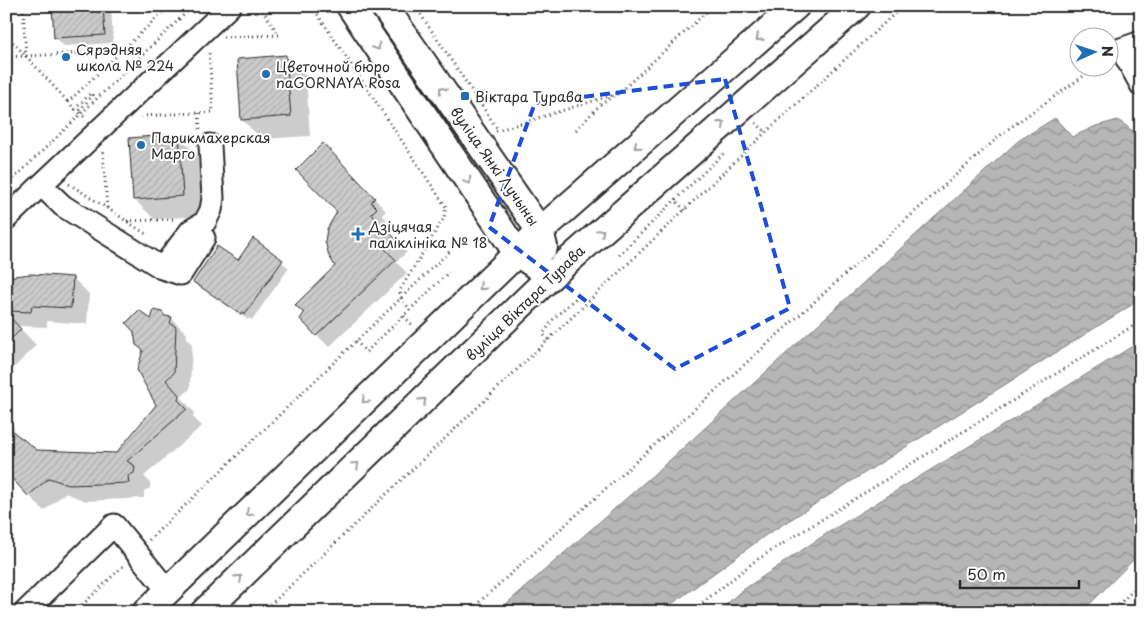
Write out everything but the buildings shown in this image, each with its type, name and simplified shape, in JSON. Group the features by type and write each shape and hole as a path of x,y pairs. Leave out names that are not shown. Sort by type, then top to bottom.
{"main road":[{"path":"350,6 517,253 551,276"},
{"name":"вуліца Янкі Лучыны","path":"384,6 540,231 551,276"},
{"path":"146,612 540,231 796,6"},
{"name":"вуліца Віктара Турава","path":"204,612 551,276 857,6"}],"lane":[{"path":"6,219 230,6"},
{"path":"1141,42 1121,48 1141,85"},
{"path":"162,268 191,230 206,222 211,210 214,198 210,145"},
{"path":"41,185 63,206 162,268 181,274 204,238"},
{"path":"24,612 114,526 168,591"}],"path":[{"path":"23,6 26,56"},
{"path":"68,102 168,6"},
{"path":"78,112 193,6"},
{"path":"216,37 279,35 260,6"},
{"path":"312,6 446,207 444,218 400,290 401,299 410,309"},
{"path":"415,6 498,130 619,93"},
{"path":"576,130 601,104 619,93 713,6"},
{"path":"264,612 766,132 902,6"},
{"path":"6,35 68,102 93,123 103,141 107,208"},
{"path":"134,116 213,112 208,47"},
{"path":"6,57 122,51"},
{"path":"468,612 1004,132 1081,78"},
{"path":"6,186 78,112 93,95 91,93 78,112"},
{"path":"753,126 757,122 766,132"},
{"path":"619,255 728,150"},
{"path":"62,179 149,236"},
{"path":"675,200 685,210"},
{"path":"127,221 184,218 179,225"},
{"path":"75,612 450,251"},
{"path":"356,342 366,352 449,272"},
{"path":"548,340 543,334 554,318 577,297"},
{"path":"691,612 755,561 1141,321"},
{"path":"1112,612 1141,582"}],"highlighted area":[{"path":"725,79 790,308 675,369 489,227 535,103"}],"water":[{"path":"1055,118 1072,137 1096,126 1118,120 1141,137 1141,299 766,535 661,612 497,612 670,460 1018,141"},
{"path":"1141,341 1141,552 1082,612 718,612 740,592 829,532"}],"place":[{"name":"Сярэдняя школа № 224","path":"66,57"},
{"name":"Цветочной бюро naGORNAYA Rosa","path":"266,74"},
{"name":"Віктара Турава","path":"465,96"},
{"name":"Парикмахерская Марго","path":"141,145"},
{"name":"Дзіцячая паліклініка № 18","path":"358,234"}]}
